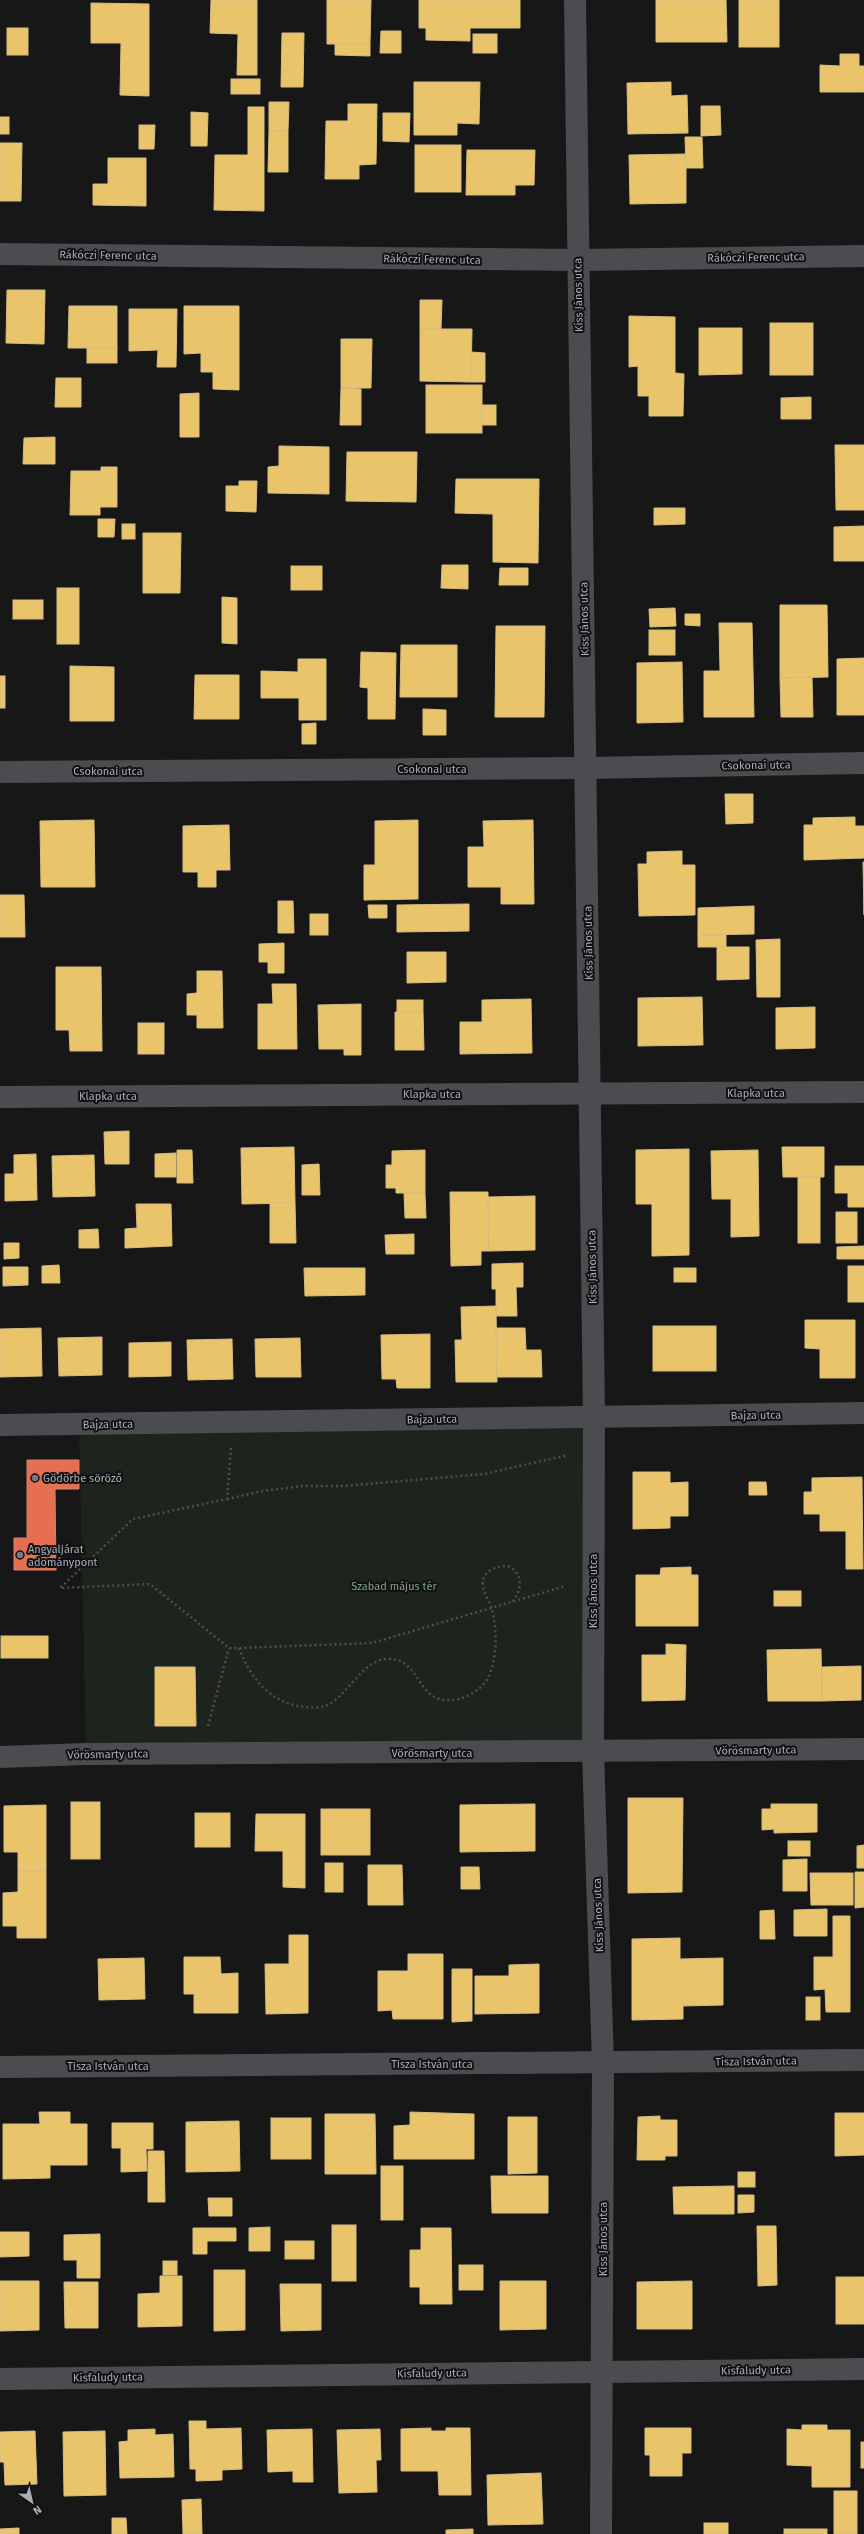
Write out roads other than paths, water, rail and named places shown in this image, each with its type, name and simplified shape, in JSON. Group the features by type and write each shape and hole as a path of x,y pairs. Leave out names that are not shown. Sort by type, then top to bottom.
{"street":[{"name":"Kiss János utca","path":"575,0 594,1416 593,1752 603,2063 601,2534"},
{"name":"Rákóczi Ferenc utca","path":"0,254 578,260 864,256"},
{"name":"Csokonai utca","path":"0,772 586,768 864,763"},
{"name":"Klapka utca","path":"0,1096 864,1092"},
{"name":"Bajza utca","path":"0,1425 594,1416 864,1414"},
{"name":"Vörösmarty utca","path":"0,1757 864,1749"},
{"name":"Tisza István utca","path":"0,2067 864,2060"},
{"name":"Kisfaludy utca","path":"0,2379 864,2369"}],"place":[{"name":"Gödörbe söröző","path":"35,1478"},
{"name":"Angyaljárat adománypont","path":"20,1555"}],"park label":[{"name":"Szabad május tér","path":"394,1586"}]}
